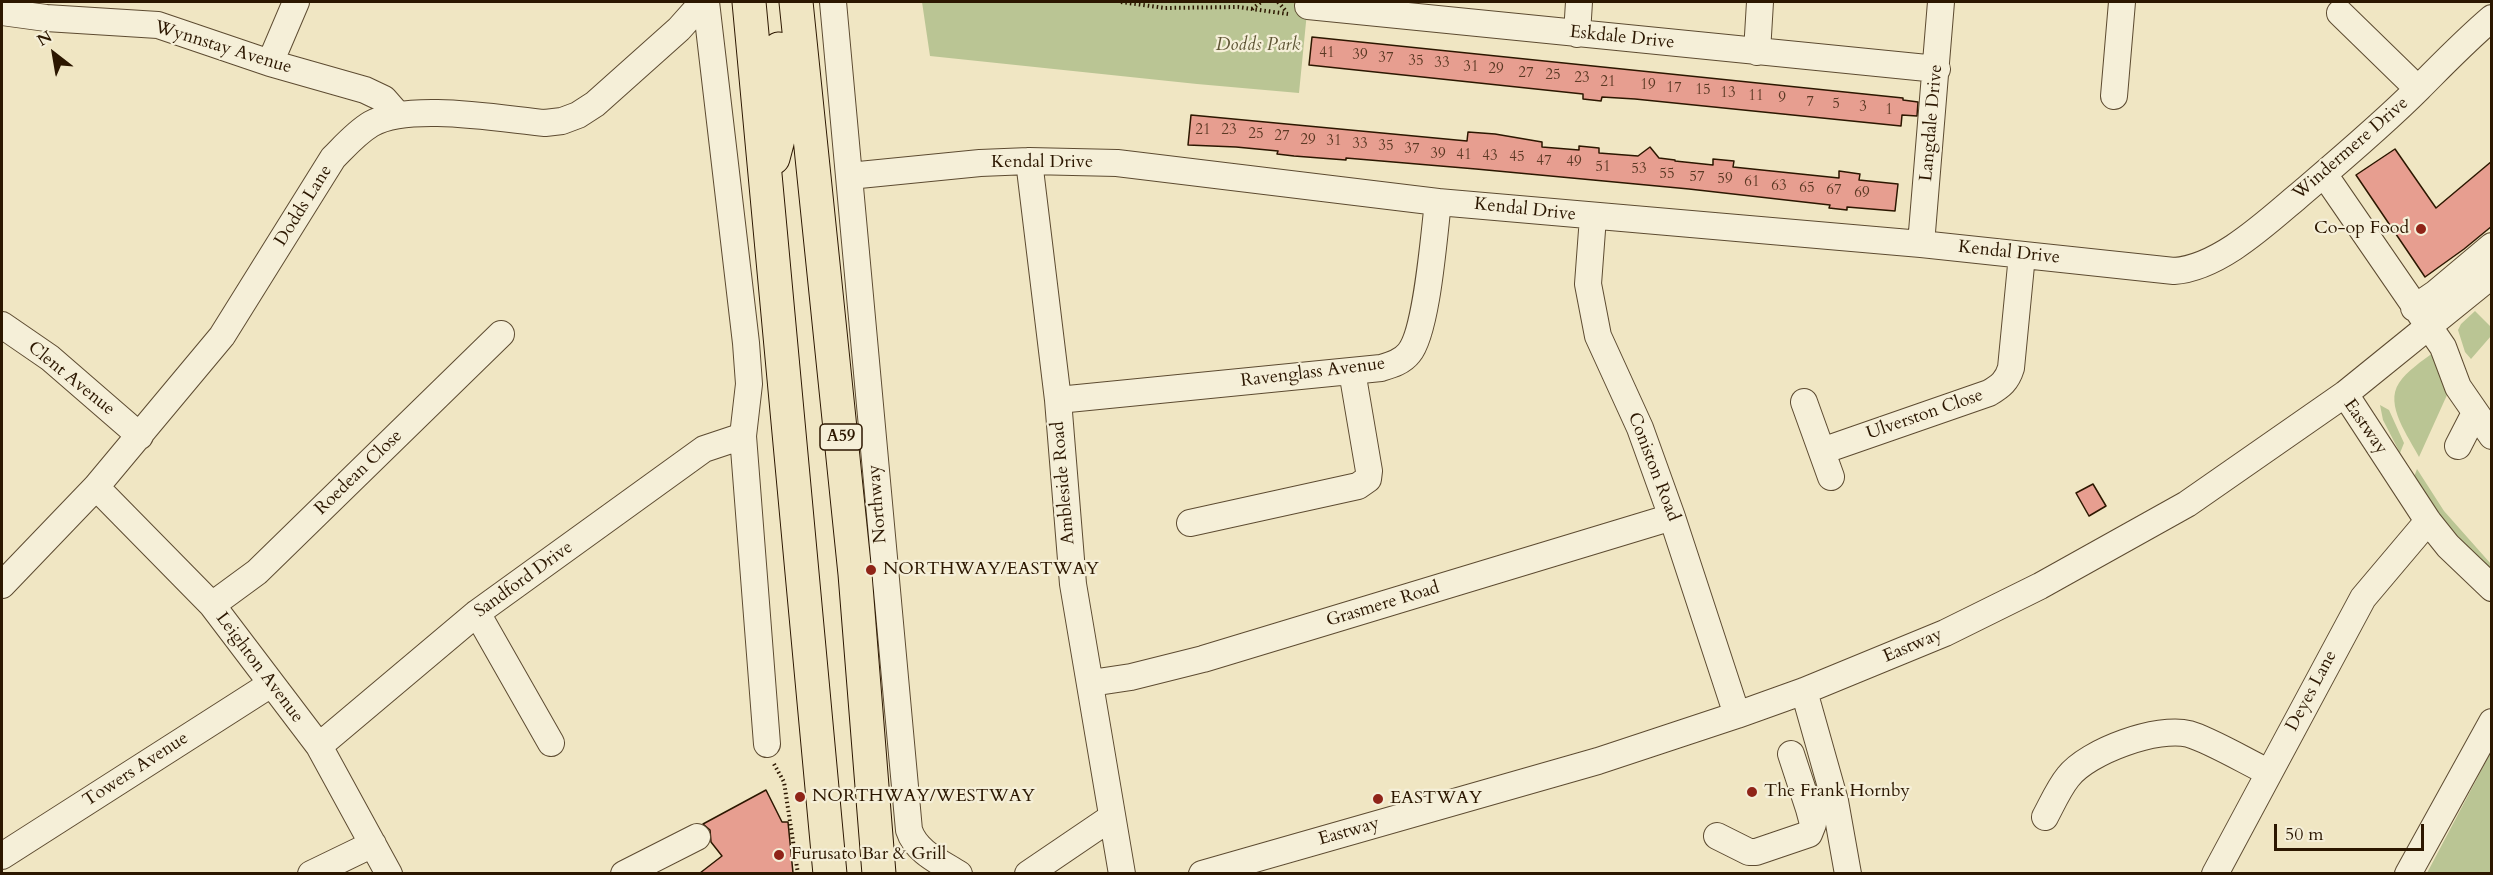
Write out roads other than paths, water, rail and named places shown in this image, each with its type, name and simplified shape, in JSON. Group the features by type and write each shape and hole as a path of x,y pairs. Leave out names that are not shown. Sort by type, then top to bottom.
{"highway":[{"path":"749,2 830,873"},
{"path":"766,183 782,124 783,108 775,2"},
{"name":"Northway","path":"796,2 854,562 879,873"}],"street":[{"path":"270,63 296,2"},
{"path":"705,2 746,343 749,384 743,436 767,744"},
{"name":"Dodds Lane","path":"2,585 96,487 222,336 333,158 354,137 373,123 398,115 421,112 545,123 562,121 578,115 622,81 705,2"},
{"name":"Northway","path":"833,2 909,830 911,838 922,851 959,873"},
{"path":"1577,34 1579,2"},
{"path":"1757,52 1760,2"},
{"name":"Langdale Drive","path":"1921,244 1941,2"},
{"path":"2114,96 2122,2"},
{"name":"Eskdale Drive","path":"1300,10 1419,9 1577,34 1936,69"},
{"name":"Wynnstay Avenue","path":"2,12 46,18 97,11 158,25 270,63 365,90 384,99 398,115"},
{"path":"2340,13 2418,89"},
{"name":"Windermere Drive","path":"2200,266 2265,223 2324,174 2492,18"},
{"name":"Kendal Drive","path":"849,176 980,163 1029,161 1117,163 1438,202 1593,217 1921,244 2174,271 2200,266"},
{"name":"Ambleside Road","path":"1029,161 1058,400 1072,584 1091,683 1122,873"},
{"path":"2324,174 2443,347 2458,387 2492,436"},
{"name":"Ravenglass Avenue","path":"1058,400 1381,368 1397,363 1410,353 1422,324 1438,202"},
{"name":"Coniston Road","path":"1593,217 1588,284 1593,316 1602,348 1640,428 1672,517 1737,716"},
{"path":"2421,318 2436,293 2492,246"},
{"name":"Ulverston Close","path":"1822,451 1989,393 2000,387 2012,368 2022,255"},
{"path":"2345,394 2421,318 2492,275"},
{"name":"Clent Avenue","path":"2,325 50,358 140,436"},
{"name":"Roedean Close","path":"212,605 256,572 501,334"},
{"path":"1190,524 1358,486 1368,479 1369,471 1353,371"},
{"name":"Eastway","path":"1202,873 1598,761 1737,716 1944,633 2106,551 2187,504 2345,394 2428,521 2448,546 2492,588"},
{"path":"1804,402 1831,477"},
{"path":"2458,446 2475,413"},
{"name":"Sandford Drive","path":"319,746 477,613 704,449 743,436"},
{"name":"Leighton Avenue","path":"96,487 212,605 319,746 389,873"},
{"name":"Grasmere Road","path":"1091,683 1131,677 1203,659 1672,517"},
{"name":"Deyes Lane","path":"2215,873 2363,598 2428,521"},
{"path":"477,613 551,744"},
{"name":"Towers Avenue","path":"2,856 271,684"},
{"path":"1804,691 1835,801 1848,873"},
{"path":"2408,873 2492,722"},
{"path":"2045,816 2068,776 2082,763 2099,753 2160,732 2191,734 2268,772"},
{"path":"1717,836 1749,852 1756,852 1809,834 1813,824 1791,754"},
{"path":"1809,809 1835,801"},
{"path":"1028,873 1112,817"},
{"path":"624,873 697,837"},
{"path":"311,873 373,844"}],"place":[{"name":"Co-op Food","path":"2421,229"},
{"name":"NORTHWAY/EASTWAY","path":"871,570"},
{"name":"The Frank Hornby","path":"1752,792"},
{"name":"NORTHWAY/WESTWAY","path":"800,797"},
{"name":"EASTWAY","path":"1378,799"},
{"name":"Furusato Bar & Grill","path":"779,855"}],"park label":[{"name":"Dodds Park","path":"1258,46"}]}
